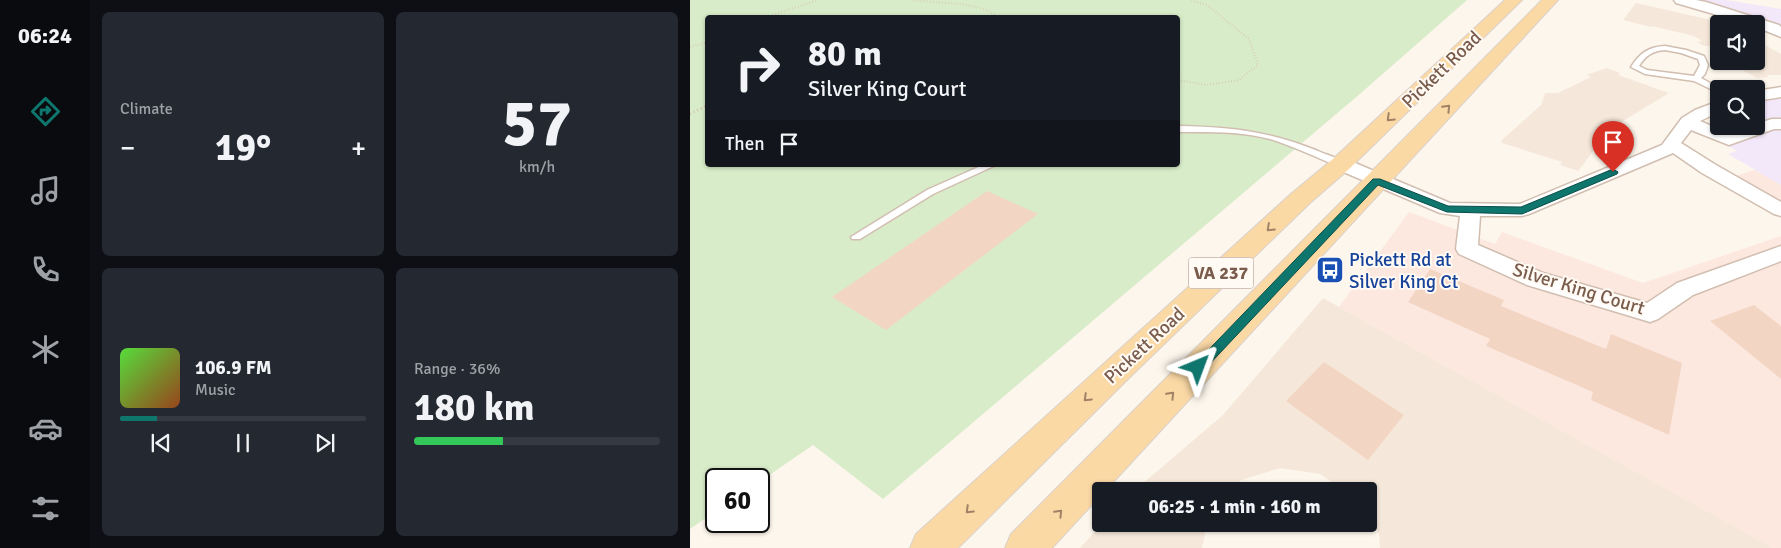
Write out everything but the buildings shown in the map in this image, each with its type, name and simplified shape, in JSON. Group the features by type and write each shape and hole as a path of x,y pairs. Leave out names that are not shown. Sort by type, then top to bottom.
{"main road":[{"name":"Pickett Road","path":"930,548 1120,367 1301,198 1341,164 1514,0"},
{"name":"Pickett Road","path":"1025,548 1550,0"}],"street":[{"path":"1680,0 1706,6 1774,28 1781,33"},
{"path":"1765,95 1781,92"},
{"path":"1341,164 1377,181 1447,209 1522,210 1668,149 1680,128 1702,111 1710,109"},
{"path":"1688,122 1729,140 1772,124 1781,124"},
{"path":"1671,144 1709,169 1781,210"},
{"name":"Silver King Court","path":"1471,209 1467,249 1535,279 1650,312 1685,289 1781,253"}],"lane":[{"path":"1696,79 1701,74 1704,65 1701,58 1674,47 1646,52 1635,67 1645,72 1696,79 1710,86"},
{"path":"1180,129 1210,129 1249,133 1283,140 1341,164"},
{"path":"856,237 930,192 986,167"}],"path":[{"path":"773,15 818,0"},
{"path":"912,0 980,7 997,15"},
{"path":"1180,80 1206,85 1239,80 1258,65 1249,39 1207,5 1190,0"},
{"path":"690,47 705,43"},
{"path":"690,114 705,107"}],"shaded area":[{"path":"1673,0 1726,0 1781,9 1781,32 1765,26 1765,15 1732,15 1703,5"},
{"path":"1636,3 1710,20 1710,46 1704,46 1697,42 1702,41 1694,36 1623,20"},
{"path":"1765,45 1781,54 1781,75 1766,75 1769,77 1757,78 1742,70 1765,70"},
{"path":"1607,68 1620,73 1618,75 1669,93 1610,129 1578,171 1560,165 1562,162 1502,143 1502,140 1541,105 1545,93 1558,93 1591,77 1586,75"},
{"path":"1781,99 1781,185 1728,154 1737,151 1700,130 1710,122 1710,135 1765,135 1765,101"},
{"path":"1755,170 1781,185 1781,210 1728,178"},
{"path":"1409,212 1495,244 1502,232 1643,283 1781,236 1781,548 1773,548 1339,307"},
{"path":"1323,298 1772,548 1380,548 1377,531 1377,482 1332,482 1320,474 1280,468 1239,482 1145,482 1223,415"},
{"path":"1095,532 1205,532 1202,548 1080,548"}],"green space":[{"path":"690,0 1467,0 1361,93 883,499 813,445 770,474 770,468 705,468 705,519 690,529"}],"place":[{"name":"Pickett Rd at Silver King Ct","path":"1330,270"}],"route":[{"path":"1198,367 1377,181 1447,209 1522,210 1613,172"}]}
